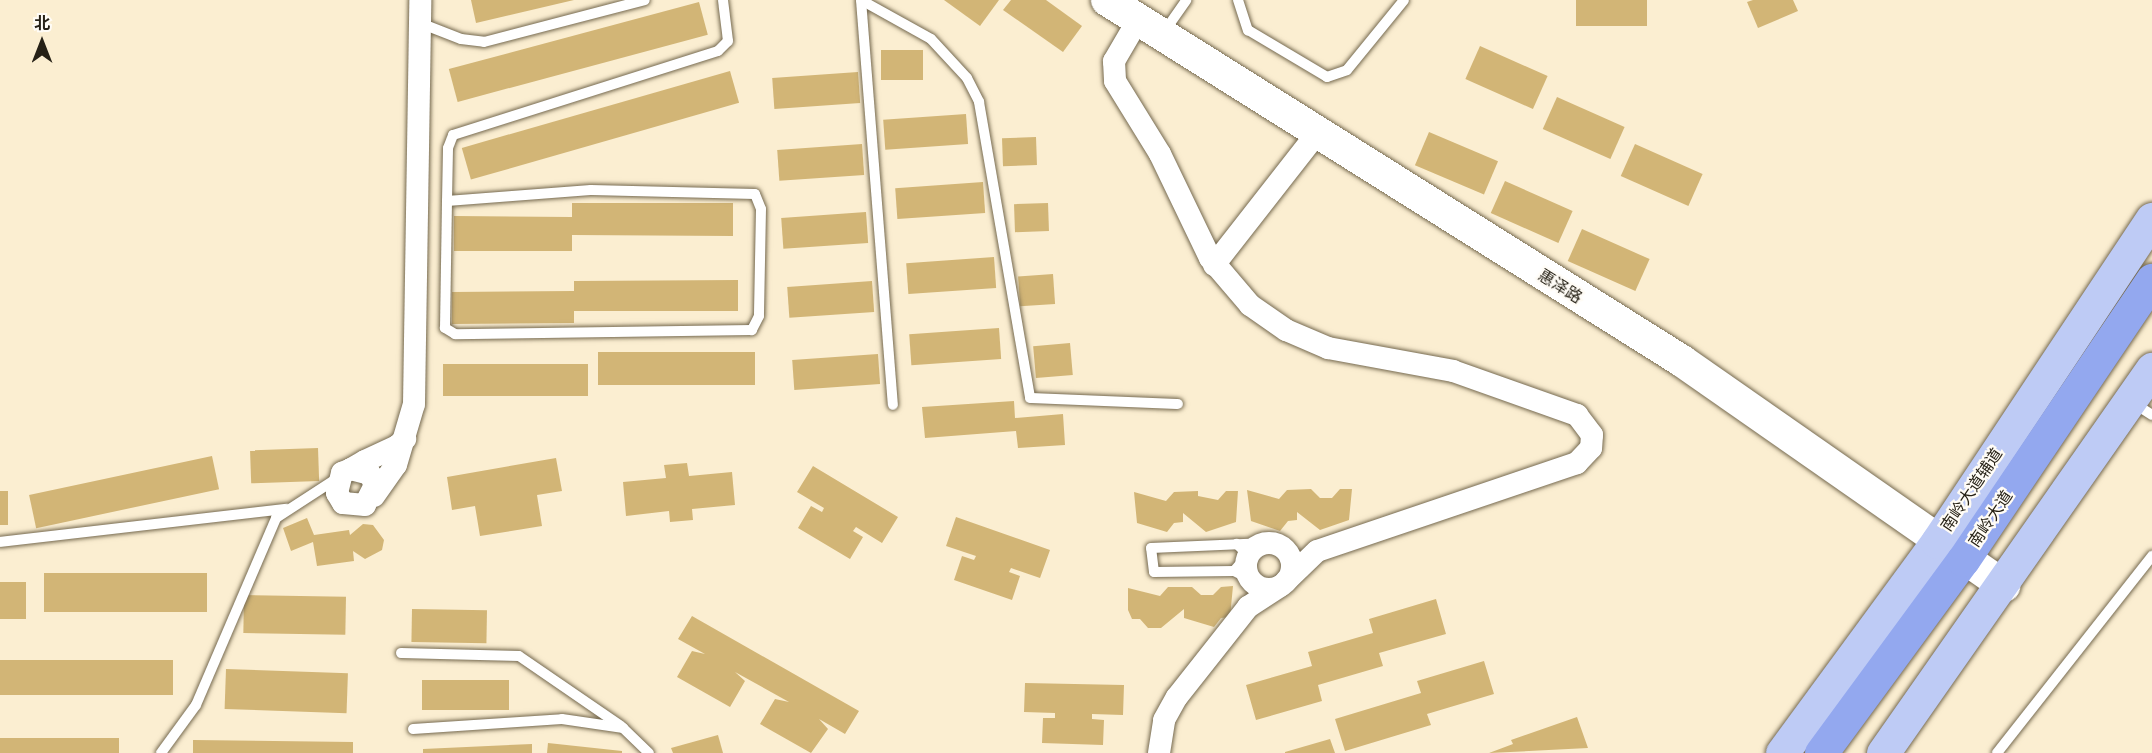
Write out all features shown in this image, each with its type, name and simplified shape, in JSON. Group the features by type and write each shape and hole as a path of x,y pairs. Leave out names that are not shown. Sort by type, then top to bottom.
{"highway":[{"name":"南岭大道","path":"1846,753 1971,565 2152,280"},
{"name":"南岭大道","path":"1821,753 1971,565 2152,318"}],"main road":[{"name":"南岭大道辅道","path":"1883,753 1971,565 2152,219"},
{"name":"南岭大道辅道","path":"1782,753 1971,565 2142,408 2152,369"}],"street":[{"path":"405,439 347,471 337,492 354,507 374,496 405,439 414,404 420,0"},
{"name":"惠泽路","path":"1107,0 1682,361 1971,565"},
{"path":"1150,27 1114,61 1115,81 1160,154 1214,265 1250,305 1306,340 1453,370 1577,415 1590,429 1591,448 1577,463 1317,551 1283,584 1248,607 1169,708 1159,753"},
{"path":"1214,265 1317,133"},
{"path":"347,471 370,474 374,496"},
{"path":"1242,564 1273,544 1317,551"},
{"path":"1273,544 1292,560 1283,584"},
{"path":"1242,564 1265,588 1283,584"},
{"path":"1242,564 1248,607"}],"lane":[{"path":"419,23 461,39 484,42 645,0"},
{"path":"447,201 591,190 755,194 761,209 757,324 738,334 451,333 445,328 447,201 449,140 460,129 718,51 728,41 723,0"},
{"path":"893,405 861,0 931,39 967,78 980,102 1030,398 1178,404"},
{"path":"1150,27 1186,0"},
{"path":"1238,0 1248,30 1327,76 1347,70 1404,0"},
{"path":"0,542 286,508 299,504 347,471"},
{"path":"299,504 354,507"},
{"path":"161,753 196,705 267,532 286,508"},
{"path":"1155,545 1242,564 1154,572 1151,551 1155,545"},
{"path":"1997,753 2152,556"},
{"path":"401,653 519,656 623,728 649,753"},
{"path":"413,729 548,718 623,728"}],"building":[{"path":"471,0 574,0 476,23"},
{"path":"944,0 999,0 980,26"},
{"path":"1011,0 1046,0 1082,26 1063,52 1003,10"},
{"path":"1576,0 1647,0 1647,26 1576,26"},
{"path":"1793,0 1798,11 1758,28 1747,2"},
{"path":"699,2 708,35 458,102 449,69"},
{"path":"1480,46 1548,76 1533,109 1465,79"},
{"path":"881,50 923,50 923,80 881,80"},
{"path":"730,71 739,103 471,180 462,148"},
{"path":"858,72 860,103 774,109 772,78"},
{"path":"1557,97 1625,127 1610,159 1543,129"},
{"path":"966,114 968,144 885,150 883,120"},
{"path":"1429,132 1498,161 1484,194 1415,165"},
{"path":"1036,137 1037,165 1003,166 1002,138"},
{"path":"862,144 864,175 779,181 777,150"},
{"path":"1635,144 1703,174 1688,206 1621,176"},
{"path":"1505,181 1573,211 1558,243 1491,213"},
{"path":"983,182 985,213 897,219 895,188"},
{"path":"572,203 733,203 733,236 572,235 572,251 454,251 454,216 572,217"},
{"path":"1048,203 1049,231 1015,232 1014,204"},
{"path":"866,212 868,243 783,249 781,218"},
{"path":"1582,229 1650,259 1635,291 1568,261"},
{"path":"994,257 996,288 908,294 906,263"},
{"path":"1053,274 1055,304 1020,306 1018,276"},
{"path":"738,280 738,311 574,311 574,323 452,324 452,292 574,291 574,281"},
{"path":"872,281 874,312 789,318 787,287"},
{"path":"999,328 1001,359 911,365 909,334"},
{"path":"1070,343 1073,375 1036,378 1033,346"},
{"path":"598,352 755,352 755,385 598,385"},
{"path":"878,354 880,384 794,390 792,360"},
{"path":"443,364 588,364 588,396 443,396"},
{"path":"1014,401 1015,418 1063,414 1065,445 1018,448 1016,431 925,438 922,407"},
{"path":"318,448 319,481 251,483 250,450"},
{"path":"212,456 219,489 36,528 29,495"},
{"path":"556,458 562,491 537,495 542,526 480,536 475,506 452,510 447,477"},
{"path":"687,463 689,476 732,472 735,505 692,509 693,520 670,522 669,511 626,516 623,482 666,478 664,465"},
{"path":"813,466 898,517 882,543 856,527 853,531 863,537 850,559 798,528 811,506 822,512 824,508 797,492"},
{"path":"1311,489 1320,498 1332,498 1340,489 1352,489 1349,520 1320,530 1297,512 1297,520 1288,521 1280,531 1251,521 1247,490 1279,499 1287,490"},
{"path":"0,491 8,491 8,525 0,525"},
{"path":"1198,491 1198,496 1218,500 1226,491 1238,491 1236,522 1206,532 1183,513 1183,522 1174,523 1167,532 1137,523 1134,492 1166,501 1174,492"},
{"path":"956,517 1050,550 1040,578 1011,568 1009,572 1020,576 1012,600 954,580 962,556 974,560 976,556 946,546"},
{"path":"307,518 314,535 349,530 350,535 363,524 373,525 384,540 382,550 365,559 353,551 354,561 317,566 313,542 291,551 283,528"},
{"path":"44,573 207,573 207,612 44,612"},
{"path":"0,582 26,582 26,619 0,619"},
{"path":"1233,586 1230,617 1221,618 1214,627 1184,618 1184,609 1161,628 1148,628 1140,619 1132,619 1128,610 1128,588 1160,596 1168,587 1192,587 1201,595 1213,595 1221,587"},
{"path":"244,595 346,597 345,635 243,633"},
{"path":"1436,599 1446,634 1379,653 1383,666 1318,685 1322,701 1256,720 1246,685 1312,666 1308,652 1373,633 1369,619"},
{"path":"412,609 487,610 486,643 411,642"},
{"path":"692,616 859,711 845,734 819,719 828,729 811,753 760,724 775,699 789,702 735,672 745,681 730,707 677,677 692,651 705,654 678,639"},
{"path":"0,660 173,660 173,695 0,695"},
{"path":"1484,661 1494,694 1427,714 1431,725 1345,751 1335,719 1421,693 1417,681"},
{"path":"226,669 348,673 347,713 225,709"},
{"path":"422,680 509,680 509,710 422,710"},
{"path":"1025,683 1124,685 1123,715 1092,714 1092,719 1104,720 1103,745 1042,743 1043,718 1055,718 1055,713 1024,712"},
{"path":"1577,717 1588,748 1489,753 1513,744 1511,740"},
{"path":"718,735 723,753 673,753 671,748"},
{"path":"0,738 119,738 119,753 0,753"},
{"path":"1330,739 1335,753 1285,753 1285,752"},
{"path":"193,740 353,742 353,753 193,753"},
{"path":"548,743 622,751 622,753 547,753"},
{"path":"532,744 532,753 423,753 423,749"}]}
